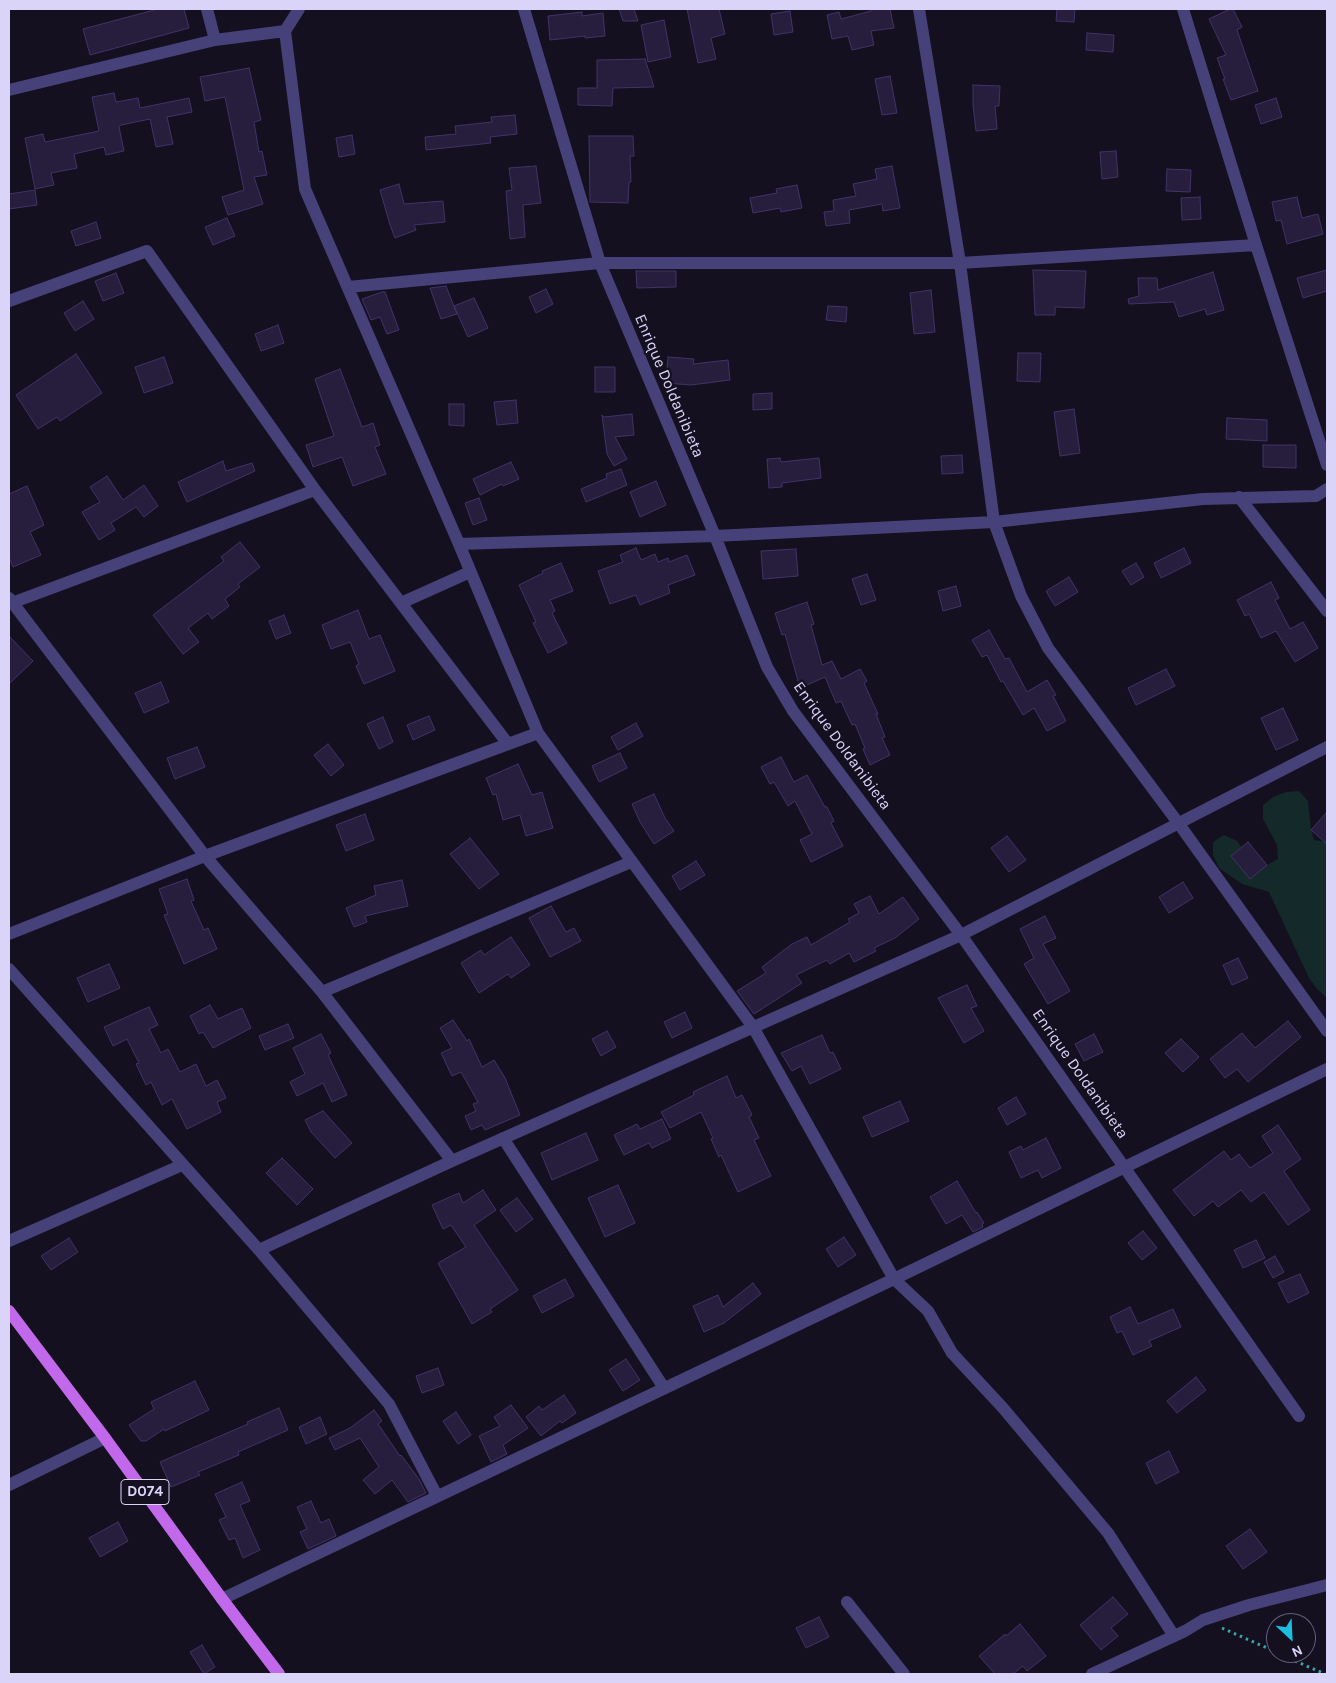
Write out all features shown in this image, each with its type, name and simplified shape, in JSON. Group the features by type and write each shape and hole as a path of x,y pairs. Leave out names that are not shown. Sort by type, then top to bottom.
{"main road":[{"name":"D074","path":"9,1311 106,1438 222,1599 279,1674"}],"street":[{"path":"207,9 215,40"},
{"path":"299,9 285,31 305,189 538,733 754,1027 894,1279 928,1311 952,1353 1003,1408 1108,1533 1174,1636"},
{"name":"Enrique Doldanibieta","path":"524,9 600,263 715,536 767,667 793,711 961,935 1299,1416"},
{"path":"919,9 960,263 994,522 1020,596 1048,648 1179,824 1327,1032"},
{"path":"1183,9 1327,465"},
{"path":"9,90 215,40 285,31"},
{"path":"348,287 600,263 960,263 1256,245"},
{"path":"9,301 147,251 315,490 508,744"},
{"path":"458,544 715,536 994,522 1203,499 1316,496 1327,489"},
{"path":"315,490 10,602 205,856 322,992 452,1161"},
{"path":"1239,497 1327,611"},
{"path":"401,603 470,572"},
{"path":"9,934 205,856 538,733"},
{"path":"259,1250 452,1161 961,935 1327,747"},
{"path":"322,992 631,862"},
{"path":"9,969 259,1250 389,1404 437,1496"},
{"path":"222,1599 1126,1168 1327,1069"},
{"path":"504,1138 664,1388"},
{"path":"9,1241 182,1165"},
{"path":"9,1485 106,1438"},
{"path":"1092,1674 1174,1636 1203,1620 1249,1605 1327,1585"},
{"path":"847,1602 904,1674"}],"path":[{"path":"1203,1620 1266,1648"},
{"path":"1300,1663 1325,1674"}],"green space":[{"path":"1299,791 1308,801 1314,840 1327,842 1327,998 1309,978 1269,892 1242,884 1219,868 1213,855 1213,842 1224,835 1237,841 1244,851 1267,865 1278,859 1277,845 1263,819 1263,805 1273,797 1286,792"}],"building":[{"path":"158,9 184,9 189,28 90,55 83,29"},
{"path":"619,9 634,9 638,21 623,21"},
{"path":"687,9 719,9 725,34 711,38 716,59 698,63"},
{"path":"870,9 890,9 894,28 871,31 874,45 852,50 848,36 832,39 827,15 839,12 841,19 871,11"},
{"path":"1057,9 1075,9 1074,22 1056,21"},
{"path":"1233,9 1242,27 1237,30 1258,91 1231,100 1217,58 1226,55 1209,19"},
{"path":"790,11 793,32 774,35 771,14"},
{"path":"582,12 582,16 603,13 605,36 550,40 548,16"},
{"path":"664,20 671,57 648,62 641,25"},
{"path":"1087,33 1114,35 1113,52 1086,50"},
{"path":"645,59 654,87 613,88 612,106 578,105 578,88 597,88 597,60"},
{"path":"249,68 261,120 254,122 259,152 262,151 267,175 254,177 263,204 228,215 222,197 244,190 225,97 205,101 200,77"},
{"path":"890,76 897,113 882,115 875,79"},
{"path":"973,85 1000,86 999,106 995,106 997,129 976,131"},
{"path":"114,93 116,102 138,98 140,108 189,98 192,112 167,117 173,144 156,147 150,119 121,125 119,127 124,151 106,155 104,147 74,154 77,168 51,173 54,185 35,189 25,138 43,134 45,142 99,131 92,97"},
{"path":"1276,98 1282,117 1261,124 1255,105"},
{"path":"515,115 517,134 490,137 491,143 426,150 425,137 456,134 455,126 492,122 491,117"},
{"path":"352,135 355,154 339,157 336,138"},
{"path":"589,136 633,136 634,156 630,156 631,182 629,182 628,203 590,202"},
{"path":"1116,151 1118,177 1102,179 1100,152"},
{"path":"536,166 541,203 523,205 525,237 510,239 506,191 512,190 509,168"},
{"path":"892,166 900,208 883,211 882,204 849,210 850,223 826,226 824,212 834,211 833,200 856,196 853,184 877,179 875,169"},
{"path":"1167,169 1191,170 1190,192 1166,191"},
{"path":"399,184 404,204 443,201 445,222 414,225 416,230 395,238 380,190"},
{"path":"797,185 802,208 781,212 780,208 753,213 750,198 777,193 776,189"},
{"path":"35,190 37,205 9,209 9,194"},
{"path":"1200,197 1201,219 1182,220 1181,198"},
{"path":"1297,197 1302,218 1318,214 1323,234 1287,244 1281,220 1276,221 1272,202"},
{"path":"227,218 235,236 213,245 205,227"},
{"path":"96,222 101,238 76,246 71,231"},
{"path":"1033,270 1086,271 1084,308 1055,307 1055,315 1035,315"},
{"path":"1327,270 1327,291 1303,298 1297,278"},
{"path":"636,271 676,271 676,287 637,288"},
{"path":"1213,272 1224,310 1207,315 1205,309 1179,317 1174,302 1129,304 1128,299 1139,296 1138,278 1157,278 1158,290"},
{"path":"116,273 124,293 103,301 95,281"},
{"path":"446,286 457,314 441,319 430,288"},
{"path":"546,289 553,304 536,313 529,297"},
{"path":"931,290 935,332 914,334 910,293"},
{"path":"385,292 399,330 387,334 380,317 371,320 362,299"},
{"path":"474,298 488,328 468,337 454,306"},
{"path":"83,301 94,319 75,331 64,313"},
{"path":"828,306 847,307 846,322 826,320"},
{"path":"278,325 284,343 261,351 255,334"},
{"path":"1018,353 1041,353 1040,382 1017,381"},
{"path":"76,354 102,393 60,421 57,417 38,429 16,395"},
{"path":"164,357 173,383 144,393 135,367"},
{"path":"668,357 694,359 693,364 728,360 730,380 691,385 666,383"},
{"path":"595,367 615,367 615,392 595,392"},
{"path":"340,369 362,427 373,423 380,445 375,447 386,474 353,486 342,457 313,467 306,445 334,436 315,379"},
{"path":"772,393 772,409 753,410 753,394"},
{"path":"516,400 518,423 497,425 494,402"},
{"path":"449,404 464,404 464,426 449,425"},
{"path":"1074,409 1080,453 1060,456 1054,412"},
{"path":"632,414 634,435 615,437 627,459 614,466 607,454 602,415 604,417"},
{"path":"1227,418 1267,420 1267,441 1226,439"},
{"path":"1263,445 1296,445 1296,468 1263,467"},
{"path":"962,455 963,473 942,474 941,456"},
{"path":"780,458 781,462 819,458 821,478 782,483 782,487 769,488 767,459"},
{"path":"223,461 226,471 252,463 255,471 187,502 178,482"},
{"path":"511,462 519,479 503,486 502,484 480,495 473,479"},
{"path":"621,469 627,485 586,502 581,489 607,478 606,474"},
{"path":"107,476 123,500 144,485 158,506 144,517 136,507 111,523 115,530 99,540 82,512 100,502 90,487"},
{"path":"656,481 666,505 640,517 630,492"},
{"path":"27,486 44,525 30,532 41,555 13,567 9,557 9,494"},
{"path":"479,498 487,520 473,525 465,503"},
{"path":"240,542 260,567 238,584 240,587 225,599 229,606 212,619 208,613 188,628 199,642 183,654 153,615 224,561 221,557"},
{"path":"636,548 641,560 655,554 658,562 668,558 669,562 687,555 695,575 668,585 670,593 640,605 636,595 610,604 598,571 623,562 620,555"},
{"path":"1184,548 1191,563 1161,578 1154,563"},
{"path":"796,549 798,576 763,579 761,551"},
{"path":"561,563 573,591 550,600 555,611 552,613 567,643 548,653 533,623 536,622 519,585 543,573 542,571"},
{"path":"1136,563 1144,577 1131,585 1122,571"},
{"path":"867,574 876,600 861,605 852,579"},
{"path":"1069,577 1078,592 1055,606 1046,591"},
{"path":"1271,582 1279,598 1275,600 1290,629 1303,622 1318,648 1295,662 1276,631 1261,638 1249,614 1245,616 1237,600"},
{"path":"956,586 961,606 943,611 938,591"},
{"path":"807,602 814,624 811,625 822,665 832,661 841,679 860,669 867,681 864,683 878,714 876,714 885,737 882,738 890,755 870,765 855,724 852,725 841,701 836,703 825,677 800,688 785,634 782,635 775,613"},
{"path":"358,610 369,639 380,635 395,671 364,684 356,666 359,664 350,642 331,649 322,625"},
{"path":"284,615 291,633 276,639 269,621"},
{"path":"989,630 1005,659 1009,658 1027,692 1047,680 1056,695 1053,696 1066,721 1047,731 1034,708 1023,715 1003,681 1001,682 987,655 982,657 972,640"},
{"path":"9,636 33,661 9,684"},
{"path":"1166,669 1175,686 1136,705 1128,688"},
{"path":"161,682 169,702 144,713 135,693"},
{"path":"1283,708 1298,740 1276,750 1261,718"},
{"path":"429,716 435,730 413,740 407,725"},
{"path":"383,717 393,742 379,749 367,724"},
{"path":"636,723 643,736 618,750 611,737"},
{"path":"328,744 344,765 331,776 314,755"},
{"path":"197,747 205,767 175,779 167,758"},
{"path":"620,753 627,768 599,782 592,766"},
{"path":"781,757 794,782 807,775 825,807 827,807 834,821 831,823 843,846 811,862 800,840 812,834 795,801 788,806 774,782 770,784 761,767"},
{"path":"518,764 532,795 542,792 553,828 526,836 520,815 503,820 496,794 493,795 486,778"},
{"path":"654,794 665,818 674,831 654,844 640,822 632,804"},
{"path":"1327,812 1327,844 1311,830"},
{"path":"365,814 374,840 346,851 336,825"},
{"path":"1007,836 1026,860 1009,872 991,848"},
{"path":"470,838 499,874 479,889 450,854"},
{"path":"1248,842 1267,865 1250,879 1231,856"},
{"path":"696,861 705,875 680,890 672,876"},
{"path":"187,879 194,900 191,901 204,930 208,928 217,949 184,964 164,915 168,914 159,889"},
{"path":"402,880 408,906 365,916 367,922 354,927 346,908 376,895 374,886"},
{"path":"1183,882 1193,898 1169,913 1159,897"},
{"path":"870,896 879,914 903,897 919,919 895,938 874,948 876,951 854,962 849,953 830,964 827,960 796,975 802,983 754,1014 737,991 766,973 762,967 792,944 807,937 811,945 850,922 848,919 859,913 854,904"},
{"path":"551,906 566,932 574,928 581,941 550,957 529,918"},
{"path":"1045,916 1056,938 1043,944 1070,991 1048,1004 1024,964 1034,958 1020,929"},
{"path":"511,937 530,965 511,978 508,974 479,993 461,963 481,950 484,955"},
{"path":"1238,958 1248,978 1232,985 1223,965"},
{"path":"109,964 120,988 88,1002 77,978"},
{"path":"967,985 977,1006 971,1008 984,1031 964,1043 938,998"},
{"path":"210,1005 218,1019 242,1008 251,1028 213,1048 203,1032 199,1034 190,1016"},
{"path":"149,1007 158,1025 149,1029 161,1053 168,1049 180,1072 196,1064 206,1086 217,1080 226,1098 217,1102 221,1112 187,1129 172,1099 162,1105 151,1082 146,1085 136,1064 139,1063 127,1039 113,1046 104,1027"},
{"path":"685,1012 692,1028 672,1038 664,1022"},
{"path":"453,1020 467,1041 469,1039 482,1067 494,1060 505,1078 520,1115 485,1130 482,1125 471,1130 465,1116 476,1111 473,1104 478,1102 461,1072 452,1076 441,1053 452,1048 440,1028"},
{"path":"1288,1021 1301,1037 1248,1082 1237,1069 1225,1078 1210,1059 1242,1033 1255,1048"},
{"path":"288,1024 294,1038 265,1050 259,1036"},
{"path":"607,1031 616,1047 601,1056 592,1039"},
{"path":"321,1034 331,1053 328,1055 347,1095 332,1102 323,1083 297,1096 290,1082 305,1074 293,1048"},
{"path":"1094,1034 1103,1052 1084,1061 1075,1044"},
{"path":"822,1035 830,1053 833,1052 841,1069 810,1084 801,1066 792,1071 781,1053"},
{"path":"1181,1039 1199,1057 1183,1072 1165,1053"},
{"path":"727,1076 736,1098 742,1095 752,1115 749,1117 759,1138 754,1140 771,1176 738,1192 721,1155 719,1157 701,1112 670,1128 661,1112 694,1095 693,1092"},
{"path":"1016,1097 1026,1114 1007,1125 998,1108"},
{"path":"900,1101 909,1121 872,1137 863,1117"},
{"path":"323,1111 352,1143 335,1158 311,1132 305,1120"},
{"path":"662,1119 671,1139 652,1148 649,1143 624,1155 614,1135 637,1124 640,1129"},
{"path":"1278,1125 1301,1159 1284,1171 1310,1210 1288,1225 1264,1192 1251,1202 1241,1190 1218,1207 1213,1201 1194,1216 1173,1190 1224,1151 1231,1160 1239,1154 1250,1168 1273,1153 1262,1136"},
{"path":"586,1133 598,1160 552,1180 541,1153"},
{"path":"1046,1138 1061,1168 1042,1178 1038,1170 1021,1178 1009,1152 1021,1146 1023,1150"},
{"path":"282,1158 313,1189 297,1205 266,1173"},
{"path":"957,1181 984,1223 982,1224 983,1227 973,1232 962,1215 946,1224 930,1197"},
{"path":"618,1185 635,1223 605,1237 588,1198"},
{"path":"483,1190 496,1210 474,1225 518,1290 490,1309 492,1312 472,1324 438,1263 466,1247 451,1225 443,1229 432,1205 459,1193 463,1203"},
{"path":"517,1198 533,1219 516,1232 500,1210"},
{"path":"1143,1231 1157,1248 1142,1260 1128,1243"},
{"path":"844,1237 856,1255 838,1267 826,1249"},
{"path":"69,1238 78,1252 51,1270 41,1256"},
{"path":"1256,1240 1265,1258 1243,1268 1234,1250"},
{"path":"1275,1256 1284,1272 1273,1278 1264,1262"},
{"path":"1300,1274 1309,1293 1288,1303 1278,1283"},
{"path":"565,1279 574,1296 542,1313 533,1296"},
{"path":"753,1283 761,1294 724,1323 704,1332 693,1306 718,1295 723,1307"},
{"path":"1130,1307 1138,1324 1173,1309 1181,1327 1149,1341 1152,1346 1133,1355 1122,1331 1117,1333 1110,1317"},
{"path":"626,1359 640,1380 623,1391 609,1370"},
{"path":"438,1368 444,1385 422,1393 416,1376"},
{"path":"1196,1377 1206,1390 1177,1413 1167,1401"},
{"path":"195,1381 209,1410 165,1431 164,1429 146,1441 141,1441 129,1425 154,1409 151,1402"},
{"path":"564,1395 576,1413 562,1423 560,1421 541,1436 526,1417 539,1406 542,1410"},
{"path":"511,1405 528,1428 503,1445 507,1454 491,1462 479,1436 500,1426 494,1417"},
{"path":"279,1408 288,1430 238,1452 239,1455 198,1472 200,1475 171,1487 160,1462 248,1424 247,1422"},
{"path":"374,1410 382,1421 378,1424 419,1479 426,1493 408,1502 392,1480 375,1494 363,1480 379,1467 360,1438 335,1450 329,1438 350,1428"},
{"path":"456,1412 471,1435 458,1444 443,1421"},
{"path":"320,1417 327,1434 306,1444 299,1427"},
{"path":"1169,1451 1179,1472 1156,1484 1146,1463"},
{"path":"242,1482 250,1501 240,1505 260,1550 243,1558 235,1538 229,1540 219,1520 226,1517 215,1494"},
{"path":"311,1501 321,1523 329,1519 336,1536 308,1549 300,1532 307,1529 297,1507"},
{"path":"118,1522 128,1541 100,1557 89,1538"},
{"path":"1250,1529 1267,1552 1243,1569 1226,1546"},
{"path":"1113,1597 1128,1614 1111,1628 1118,1636 1101,1650 1080,1625"},
{"path":"819,1617 829,1637 806,1648 796,1628"},
{"path":"1020,1624 1046,1656 1027,1671 1023,1666 1013,1674 995,1674 979,1656"},
{"path":"202,1645 215,1667 204,1674 190,1652"}]}
